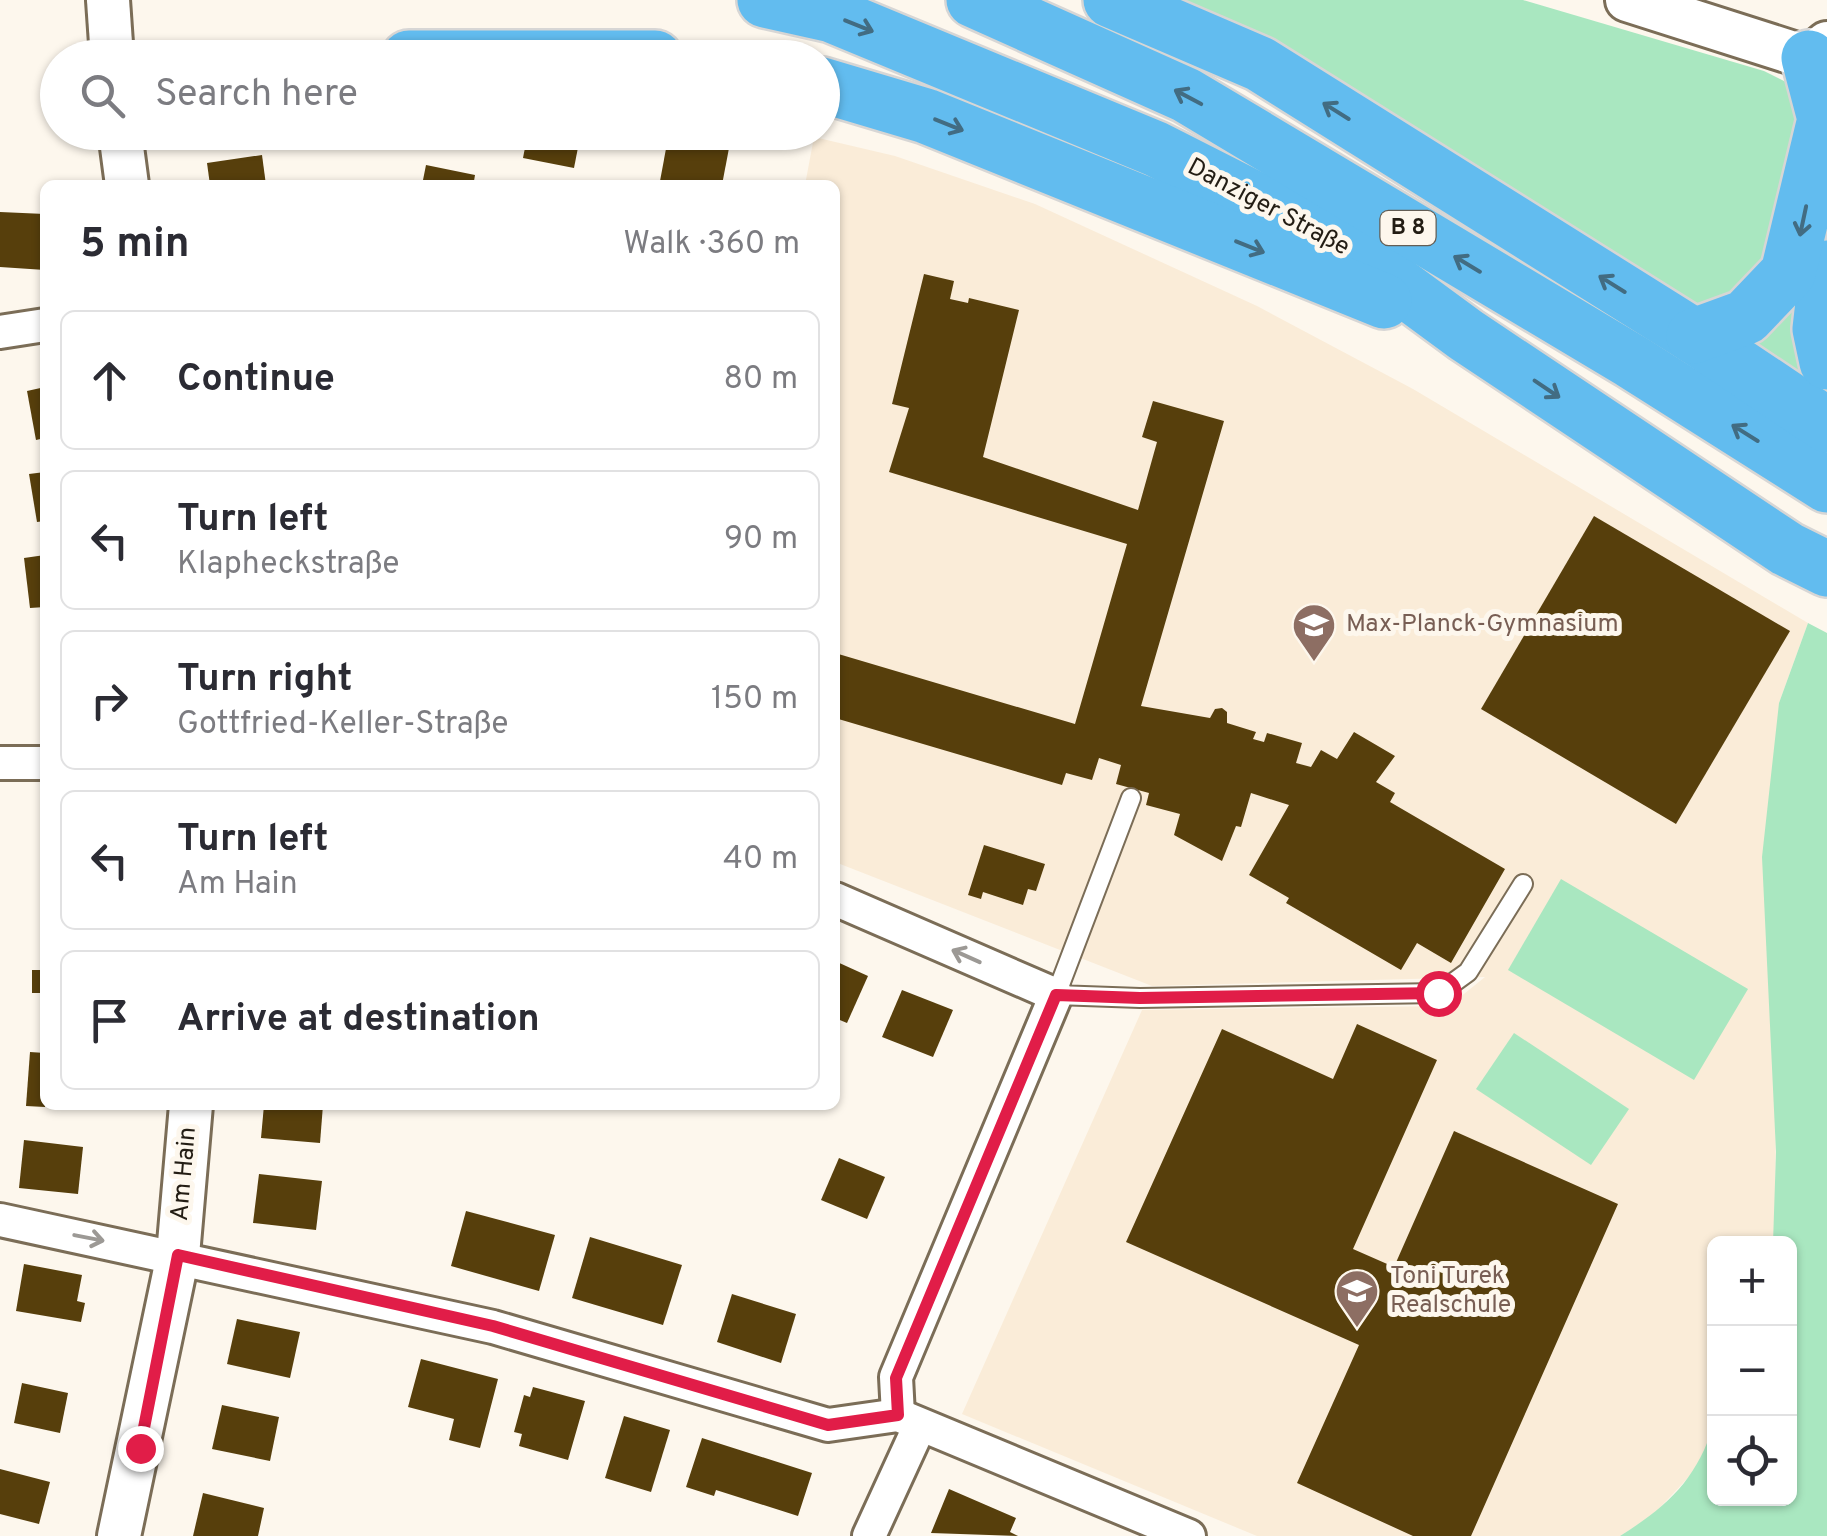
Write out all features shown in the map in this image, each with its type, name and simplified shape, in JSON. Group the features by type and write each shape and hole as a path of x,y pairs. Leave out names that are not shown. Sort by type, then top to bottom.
{"highway":[{"name":"Danziger Straße","path":"765,0 832,16 1156,149 1342,243 1466,335 1787,549 1827,569"},
{"name":"Danziger Straße","path":"974,0 1186,95 1827,485"},
{"path":"1111,0 1260,64 1694,336 1827,426"},
{"path":"1694,336 1746,317 1788,273 1824,120 1821,56"},
{"path":"840,90 926,116 1466,335"},
{"path":"1827,268 1820,330 1827,362"}],"street":[{"path":"108,0 111,40"},
{"path":"1628,0 1821,56"},
{"path":"122,150 126,180"},
{"path":"0,332 40,327"},
{"path":"0,763 40,763"},
{"path":"840,901 1056,995 896,1378 909,1420 869,1536"},
{"name":"Am Hain","path":"118,1536 178,1255 191,1110"},
{"path":"0,1220 178,1255 493,1326 828,1425 909,1420 1190,1536"}],"lane":[{"path":"1131,798 1056,995 1140,998 1438,993 1468,972 1523,884"}],"shaded area":[{"name":"Max-Planck-Gymnasium","path":"840,143 895,156 1035,204 1257,306 1413,389 1808,623 1779,703 1775,1236 1707,1236 1707,1446 1701,1464 1653,1515 1620,1536 1257,1536 962,1414 1142,1010 1449,1006 1485,977 1152,986 840,864 840,180 806,180 812,150 840,150"}],"green space":[{"path":"1155,0 1523,0 1764,71 1790,84 1804,104 1770,271 1699,320"},
{"path":"1790,291 1805,313 1822,391 1736,336"},
{"path":"1808,623 1827,633 1827,1536 1620,1536 1667,1502 1689,1476 1707,1444 1707,1506 1797,1506 1797,1236 1773,1236 1776,1152 1762,857 1779,703"},
{"path":"1561,879 1748,989 1694,1080 1508,970"},
{"path":"1514,1033 1629,1109 1591,1165 1476,1089"}],"building":[{"path":"525,150 578,150 574,168 523,158"},
{"path":"666,150 729,150 723,180 660,180"},
{"path":"262,155 265,180 209,180 207,163"},
{"path":"426,165 475,175 474,180 423,180"},
{"path":"0,212 40,214 40,270 0,267"},
{"path":"924,274 954,281 950,299 968,303 969,298 1019,310 983,457 1138,510 1157,442 1142,437 1153,401 1224,421 1141,706 1210,718 1215,709 1222,708 1227,712 1227,723 1256,732 1253,739 1264,742 1267,733 1302,743 1296,763 1311,767 1321,750 1337,759 1354,732 1395,756 1376,782 1395,793 1390,802 1505,869 1451,963 1417,943 1401,970 1286,903 1289,898 1249,875 1289,805 1251,793 1241,827 1236,826 1222,861 1174,835 1180,814 1146,805 1149,793 1116,784 1121,765 1099,758 1092,780 1066,773 1062,785 840,719 840,654 1075,724 1127,544 889,472 909,408 892,404"},
{"path":"40,388 40,439 36,440 27,391"},
{"path":"40,473 40,522 37,522 29,474"},
{"path":"1594,516 1790,631 1676,824 1481,709"},
{"path":"40,556 40,607 30,608 24,558"},
{"path":"984,845 1045,864 1036,891 1028,889 1023,905 983,892 981,899 968,895"},
{"path":"840,963 868,976 847,1023 840,1020"},
{"path":"32,970 40,970 40,993 32,993"},
{"path":"902,990 953,1010 933,1057 882,1037"},
{"path":"1357,1024 1437,1060 1353,1249 1394,1267 1454,1131 1618,1204 1471,1536 1413,1536 1297,1483 1359,1345 1126,1242 1222,1029 1333,1079"},
{"path":"30,1052 40,1053 40,1107 26,1106"},
{"path":"264,1110 323,1110 320,1143 261,1138"},
{"path":"24,1140 83,1147 78,1194 19,1188"},
{"path":"839,1158 885,1177 867,1219 821,1200"},
{"path":"259,1174 322,1181 316,1230 253,1223"},
{"path":"466,1211 555,1235 539,1291 451,1266"},
{"path":"590,1237 682,1265 663,1325 572,1298"},
{"path":"24,1264 82,1275 77,1301 85,1303 81,1322 16,1311"},
{"path":"732,1294 796,1314 781,1363 717,1342"},
{"path":"237,1319 300,1332 290,1378 227,1364"},
{"path":"421,1359 498,1379 480,1448 449,1440 454,1419 408,1407"},
{"path":"22,1383 68,1393 60,1433 14,1423"},
{"path":"533,1387 585,1401 568,1460 519,1446 522,1434 514,1432 524,1395 530,1397"},
{"path":"222,1405 279,1417 270,1461 212,1449"},
{"path":"624,1416 670,1430 651,1492 605,1478"},
{"path":"702,1438 812,1473 798,1516 716,1490 714,1496 686,1487"},
{"path":"0,1469 50,1482 39,1524 0,1514"},
{"path":"949,1489 1016,1518 1010,1532 1018,1536 931,1533"},
{"path":"203,1493 264,1508 258,1536 193,1536"}],"place":[{"name":"Max-Planck-Gymnasium","path":"1314,663"},
{"name":"Toni Turek Realschule","path":"1357,1329"}],"route":[{"path":"140,1448 178,1255 493,1326 828,1425 898,1415 896,1378 1056,995 1140,998 1438,993"}]}
